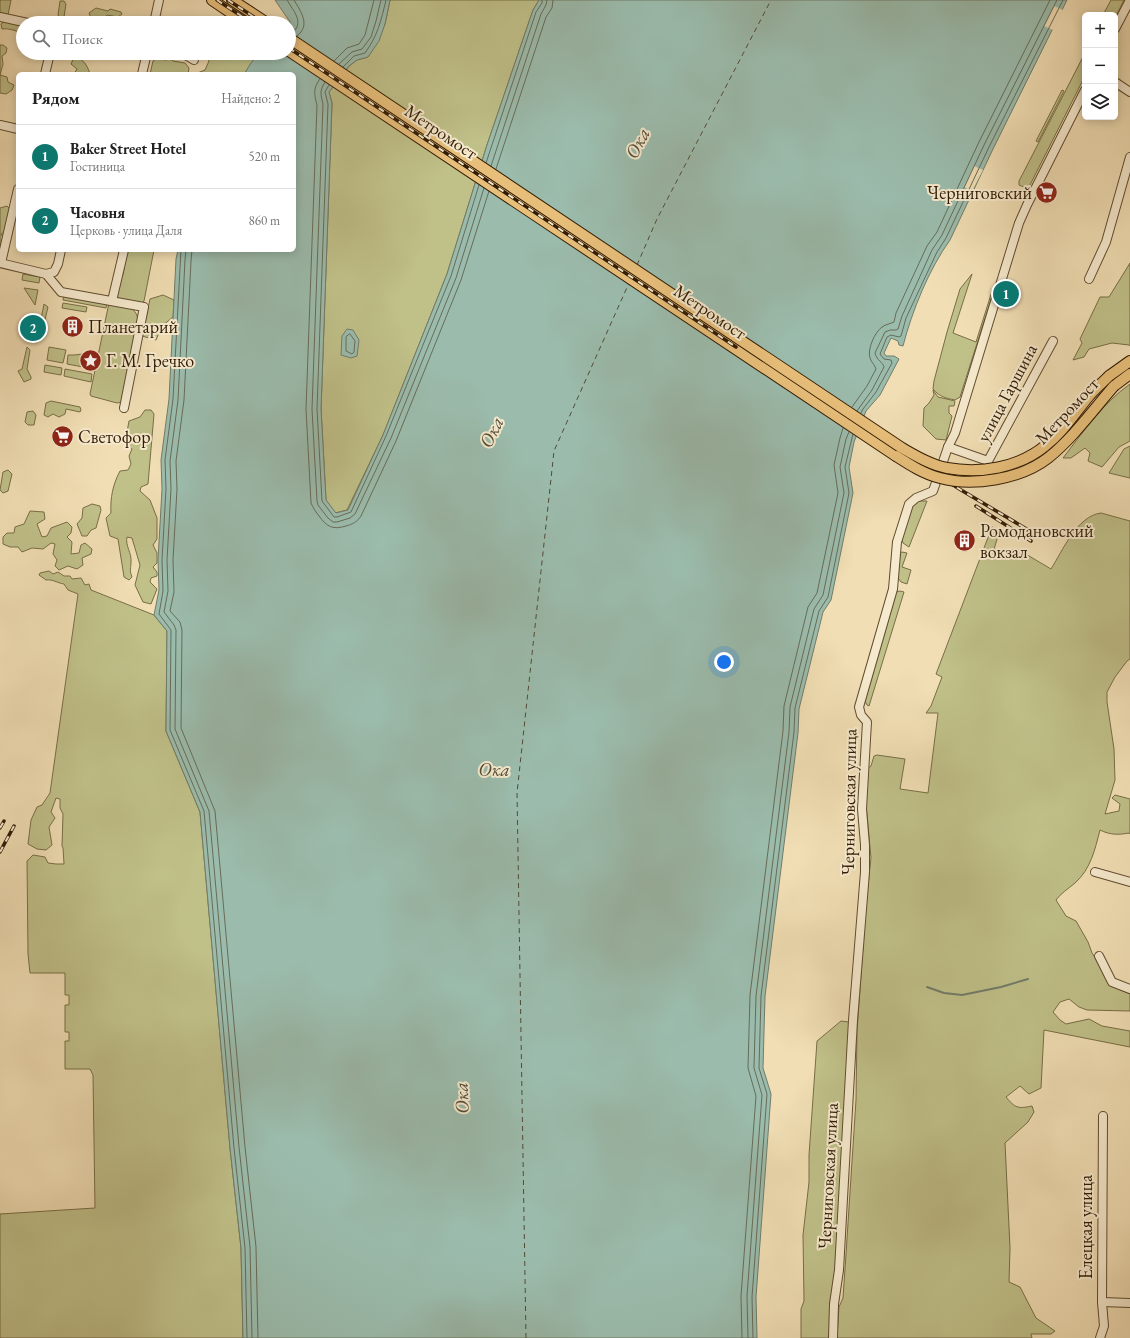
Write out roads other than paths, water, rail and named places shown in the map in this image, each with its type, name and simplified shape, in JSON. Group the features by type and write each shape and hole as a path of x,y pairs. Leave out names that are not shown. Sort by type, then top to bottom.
{"main road":[{"path":"212,0 236,16"},
{"path":"232,0 256,16"},
{"name":"Метромост","path":"296,43 902,448 925,461 946,468 968,471 1012,465 1045,446 1060,432 1090,395 1109,376 1130,361"},
{"name":"Метромост","path":"296,56 919,470 940,479 964,482 988,481 1027,470 1047,458 1065,442 1114,386 1130,374"}],"street":[{"path":"156,16 160,0"},
{"path":"1118,24 1130,0"},
{"path":"1121,18 1130,16"},
{"path":"0,17 16,20"},
{"path":"45,72 48,60"},
{"path":"142,72 145,60"},
{"path":"1118,84 1130,92"},
{"path":"948,447 955,434 1019,223 1082,96"},
{"path":"0,126 16,129"},
{"path":"1089,279 1106,242 1130,157"},
{"path":"16,197 0,263 46,274 54,272 58,264 61,252"},
{"path":"112,301 124,252"},
{"path":"46,274 61,292 144,307 124,408"},
{"name":"улица Гаршина","path":"948,447 988,461 1053,341"},
{"name":"Черниговская улица","path":"833,1338 834,1304 839,1270 865,846 862,808 867,722 861,715 859,707 893,589 897,542 909,504 916,498 933,491 948,447"},
{"path":"1096,872 1130,882"},
{"path":"1099,956 1112,982 1130,989"},
{"name":"Елецкая улица","path":"1100,1338 1104,1326 1102,1302 1103,1116"},
{"path":"1102,1302 1130,1303"}],"water":[{"name":"Ока","path":"275,0 390,0 385,24 379,41 368,57 357,60 349,66 329,92 332,103 321,409 326,500 336,513 348,510 383,435 447,274 487,145 533,10 539,0 1067,0 993,149 950,240 942,251 928,277 916,305 903,346 899,345 898,341 891,338 884,353 886,356 894,356 899,359 880,395 866,411 854,442 849,467 853,493 831,600 823,612 799,709 798,733 765,996 763,1068 771,1094 756,1297 757,1338 243,1338 241,1248 230,1148 200,812 166,731 167,631 154,615 159,590 158,560 162,489 161,460 169,399 178,252 296,252 296,72 245,72 254,60 296,60 296,16 286,16"},
{"path":"347,329 353,330 359,340 357,356 351,358 341,355 342,336"}],"waterway":[{"path":"927,987 944,993 962,995 1001,987 1028,979"}],"railway":[{"path":"217,0 241,16"},
{"path":"228,0 252,16"},
{"path":"296,45 399,111 900,451 961,490 1035,534"},
{"path":"296,53 736,347"},
{"path":"976,506 1031,541"},
{"path":"0,828 4,821"},
{"path":"0,852 14,826"}],"place":[{"name":"Черниговский","path":"1047,193"},
{"name":"Baker Street Hotel","path":"1006,294"},
{"name":"Планетарий","path":"72,327"},
{"name":"Часовня","path":"33,328"},
{"name":"Г. М. Гречко","path":"90,361"},
{"name":"Светофор","path":"63,437"},
{"name":"Ромодановский вокзал","path":"964,541"}]}
